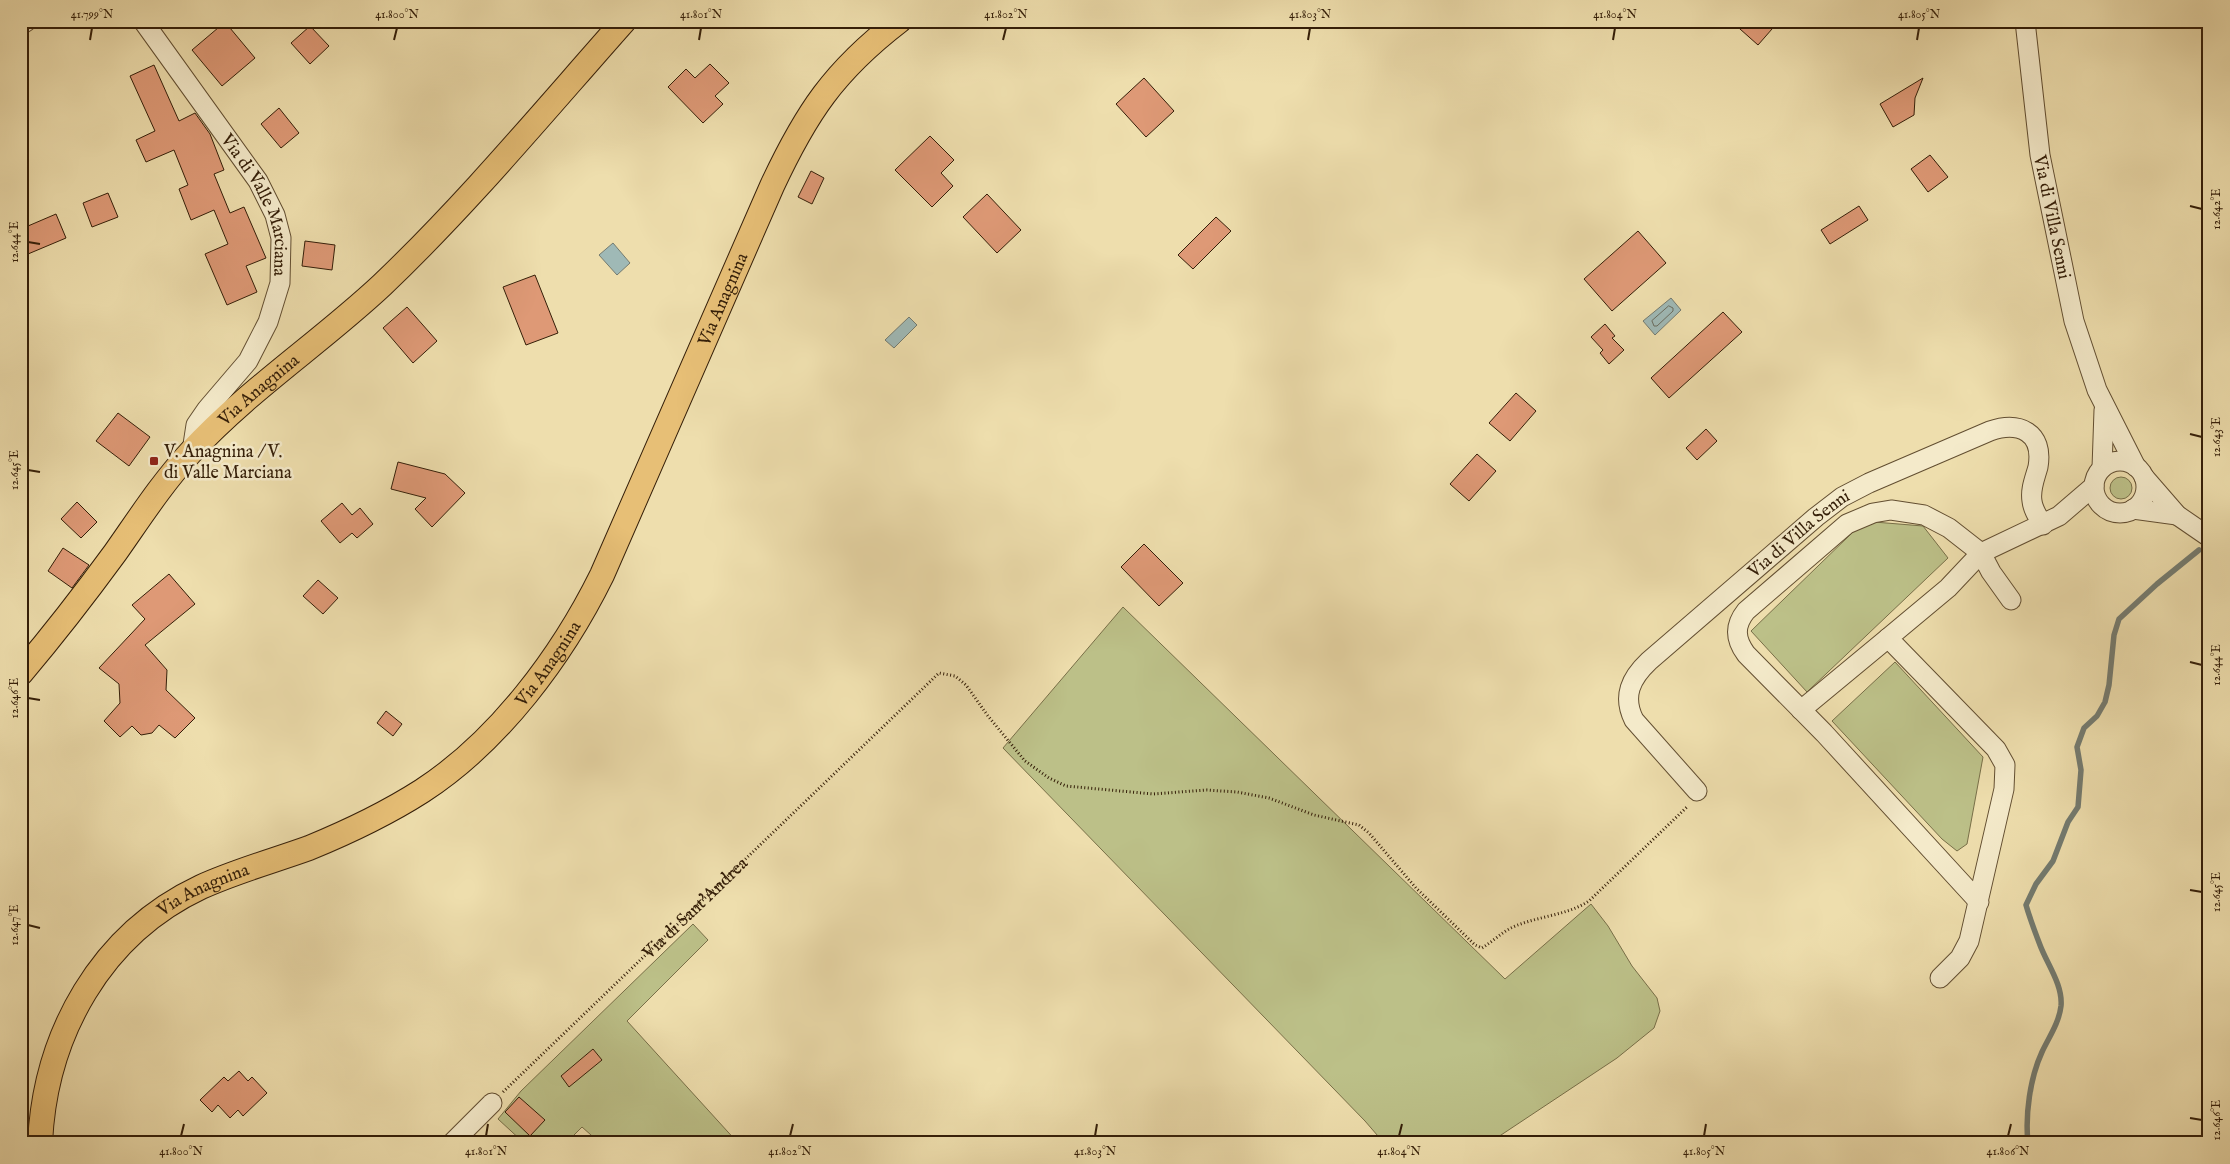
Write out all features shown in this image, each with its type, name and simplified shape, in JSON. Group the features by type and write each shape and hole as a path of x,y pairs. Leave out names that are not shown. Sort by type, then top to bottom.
{"main road":[{"name":"Via Anagnina","path":"21,673 79,601 168,479 192,451 251,396 347,317 401,265 441,225 624,21"},
{"name":"Via Anagnina","path":"40,1143 47,1084 61,1038 85,990 118,947 156,914 186,895 217,881 354,829 424,789 478,745 524,696 548,666 577,623 602,574 772,186 809,114 830,85 864,49 899,21"}],"street":[{"path":"21,25 27,21"},
{"name":"Via di Valle Marciana","path":"143,21 258,181 275,214 281,238 280,283 268,322 248,361 206,409 196,425 192,451"},
{"name":"Via di Villa Senni","path":"2025,21 2037,133 2055,234 2079,340 2104,406 2140,472 2177,515 2209,537"},
{"name":"Via di Villa Senni","path":"2094,486 2098,473 2102,468 2104,406"},
{"name":"Via di Villa Senni","path":"1697,790 1634,720 1628,700 1635,676 1656,655 1829,507 1869,483 1990,431 2010,426 2025,430 2034,440 2037,448 2038,466 2032,489 2032,501 2036,514 2043,525"},
{"path":"2102,468 2108,464 2123,462 2140,472 2145,492 2143,498 2133,509"},
{"path":"1801,710 1948,588 1981,552 2043,525 2066,512 2094,486 2098,501 2103,506"},
{"path":"2066,512 2103,506"},
{"name":"Via di Villa Senni","path":"2103,506 2118,513 2133,509 2177,515"},
{"path":"1979,902 1801,710 1746,654 1738,642 1737,630 1738,623 1753,605 1840,530 1855,519 1873,512 1891,510 1924,515 1949,528 1981,552 1991,572 2011,600"},
{"path":"1888,638 1996,749 2005,765 2004,789 1979,902 1966,949 1960,958 1940,978"},
{"path":"452,1143 492,1103"}],"path":[{"name":"Via di Sant'Andrea","path":"492,1103 939,673 955,676 966,685 988,716 1014,745 1025,761 1049,778 1066,786 1152,794 1207,790 1237,792 1269,798 1314,815 1359,825 1369,833 1416,888 1476,945 1482,948 1511,928 1557,912 1578,908 1589,901 1693,801 1697,790"}],"green space":[{"path":"2121,477 2129,480 2132,488 2129,496 2121,499 2113,496 2110,488 2113,480"},
{"path":"1862,521 1923,526 1948,558 1807,692 1751,631"},
{"path":"1123,607 1505,979 1591,904 1608,926 1632,966 1657,998 1660,1011 1654,1028 1617,1058 1489,1143 1384,1143 1365,1121 1003,748"},
{"path":"1895,662 1983,757 1967,844 1957,851 1942,839 1832,721"},
{"path":"693,924 708,940 627,1021 738,1143 600,1143 582,1127 566,1143 524,1143 498,1119 521,1091"}],"water":[{"path":"613,243 630,263 617,275 599,255"},
{"path":"1671,298 1681,310 1655,335 1643,321"},
{"path":"909,317 917,325 894,348 885,340"}],"building":[{"path":"1731,21 1779,21 1758,45"},
{"path":"225,22 255,58 222,86 192,50"},
{"path":"310,26 329,46 310,64 291,43"},
{"path":"710,64 729,83 715,96 723,104 703,123 668,87 686,69 695,78"},
{"path":"154,65 179,121 195,113 210,134 224,170 214,174 230,213 244,207 266,258 246,266 257,292 227,305 205,254 228,244 214,210 191,220 179,189 188,185 174,150 146,162 136,140 155,131 130,76"},
{"path":"1144,78 1174,111 1146,137 1116,104"},
{"path":"1923,78 1915,98 1914,115 1893,127 1880,104"},
{"path":"279,108 299,133 281,148 261,124"},
{"path":"930,136 954,160 941,173 953,186 932,207 895,170"},
{"path":"1930,155 1948,177 1928,192 1911,169"},
{"path":"811,171 824,178 812,204 798,197"},
{"path":"108,193 118,217 92,227 83,203"},
{"path":"987,194 1021,230 997,253 963,217"},
{"path":"1859,206 1868,220 1830,244 1821,230"},
{"path":"56,214 66,238 28,254 21,239 21,229"},
{"path":"1216,217 1231,231 1193,269 1178,255"},
{"path":"1638,231 1666,263 1612,311 1584,279"},
{"path":"305,241 335,245 332,270 302,266"},
{"path":"535,275 558,333 526,345 503,287"},
{"path":"407,307 437,341 413,363 383,328"},
{"path":"1723,312 1742,332 1669,398 1651,378"},
{"path":"1605,324 1615,336 1612,338 1624,350 1609,364 1600,353 1603,350 1591,337"},
{"path":"1516,393 1536,411 1510,441 1489,423"},
{"path":"118,413 150,437 129,466 96,441"},
{"path":"1706,429 1717,441 1697,460 1686,448"},
{"path":"1477,454 1496,471 1469,501 1450,484"},
{"path":"398,462 445,474 465,493 432,527 415,509 426,498 391,489"},
{"path":"77,502 97,522 81,538 61,519"},
{"path":"342,503 352,515 360,508 373,524 357,538 352,533 340,543 321,521"},
{"path":"1144,544 1183,583 1159,606 1121,567"},
{"path":"63,548 89,565 72,588 48,571"},
{"path":"169,574 195,604 145,645 167,670 166,690 195,718 175,738 159,725 152,733 141,735 132,726 120,737 104,721 120,703 119,684 99,668 145,619 132,605"},
{"path":"318,580 338,598 323,614 303,596"},
{"path":"386,711 402,724 393,736 377,723"},
{"path":"593,1049 602,1060 569,1087 561,1076"},
{"path":"239,1071 248,1081 252,1077 267,1093 243,1116 238,1110 230,1118 218,1105 212,1112 200,1100 224,1077 228,1081"},
{"path":"519,1097 545,1120 530,1136 505,1112"}],"waterway":[{"path":"2028,1143 2028,1109 2034,1073 2058,1018 2061,998 2057,982 2040,945 2026,905 2036,884 2053,861 2068,822 2078,807 2081,770 2077,747 2084,728 2097,716 2105,702 2109,685 2114,635 2119,619 2157,584 2199,550"}],"place":[{"name":"V. Anagnina / V. di Valle Marciana","path":"154,461"}]}
